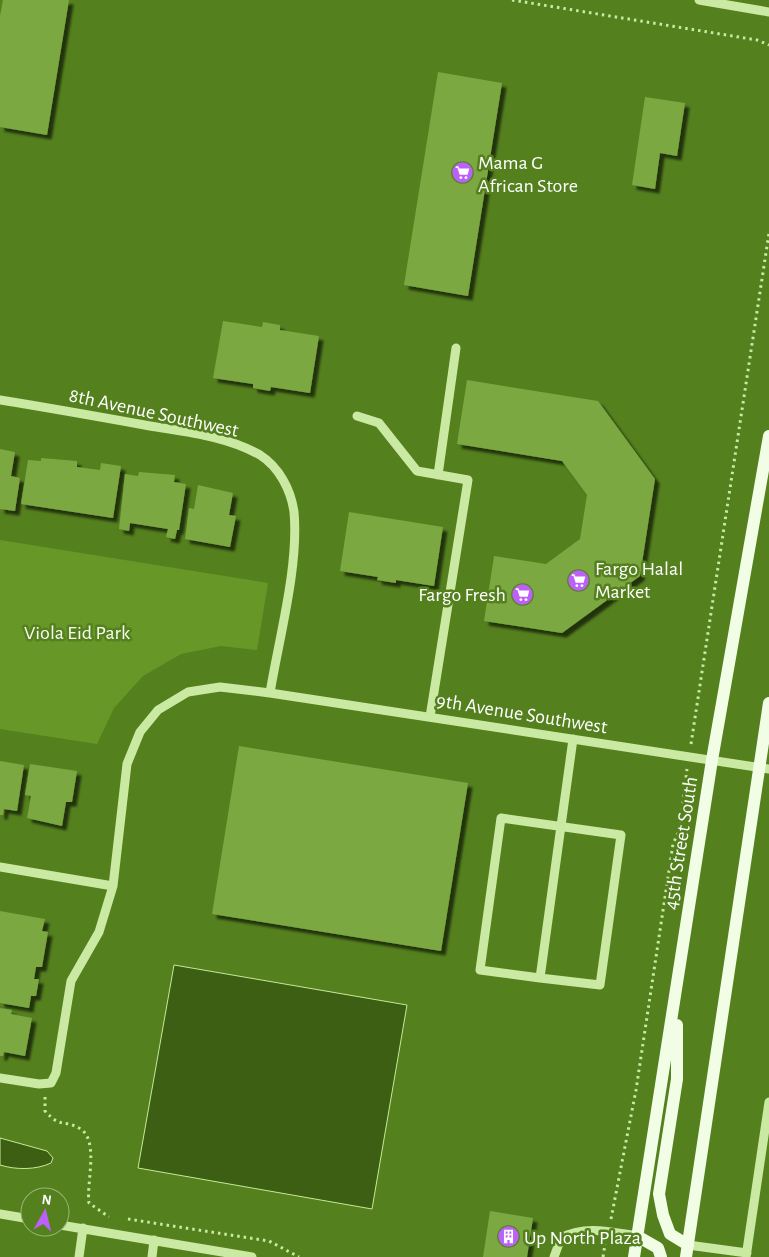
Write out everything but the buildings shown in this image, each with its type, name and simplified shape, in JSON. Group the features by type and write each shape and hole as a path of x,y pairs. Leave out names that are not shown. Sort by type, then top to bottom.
{"main road":[{"name":"45th Street South","path":"634,1257 712,760 769,436"},
{"path":"687,1251 764,768 769,703"},
{"path":"677,984 677,1079 659,1194 663,1216 670,1234 687,1251"},
{"path":"637,1236 658,1248 661,1257"}],"street":[{"path":"700,0 769,12"},
{"path":"438,475 456,348"},
{"name":"8th Avenue Southwest","path":"0,400 205,436 240,445 262,456 278,472 289,491 294,512 294,553 270,692"},
{"path":"357,416 379,423 416,471 468,480 430,717"},
{"name":"9th Avenue Southwest","path":"45,1084 51,1083 56,1073 71,981 99,932 113,886 127,764 140,732 158,710 188,692 220,687 270,692 764,768"},
{"path":"540,978 573,739"},
{"path":"502,818 621,835 600,985 540,978 480,970 502,818"},
{"path":"0,867 113,886"},
{"path":"0,1078 45,1084"},
{"path":"687,1251 746,1255 769,1102"},
{"path":"0,1214 20,1218"},
{"path":"70,1226 252,1257"},
{"path":"79,1257 83,1228"},
{"path":"554,1257 561,1238 574,1231 608,1232 637,1236"},
{"path":"152,1257 154,1240"}],"path":[{"path":"512,0 757,40 769,45"},
{"path":"695,718 769,233"},
{"path":"603,1257 636,1090 673,844 680,828 683,794"},
{"path":"45,1084 45,1110 55,1122 79,1128 88,1136 91,1154 87,1189 89,1203 108,1216 117,1218"},
{"path":"126,1219 269,1241 299,1257"}],"green space":[{"name":"Viola Eid Park","path":"0,540 268,583 257,650 221,646 181,654 143,676 114,708 97,744 0,729"}],"shaded area":[{"path":"174,965 407,1005 372,1209 138,1168"},
{"path":"0,1138 47,1151 53,1158 51,1163 39,1167 26,1168 0,1165"}],"place":[{"name":"Mama G African Store","path":"462,173"},
{"name":"Fargo Halal Market","path":"579,580"},
{"name":"Fargo Fresh","path":"522,594"},
{"name":"Up North Plaza","path":"508,1237"}]}
